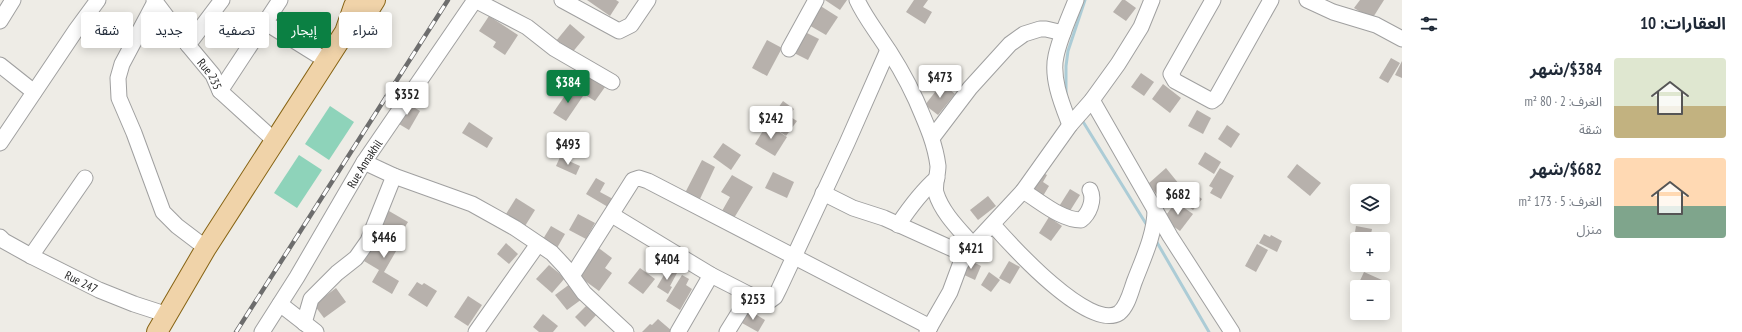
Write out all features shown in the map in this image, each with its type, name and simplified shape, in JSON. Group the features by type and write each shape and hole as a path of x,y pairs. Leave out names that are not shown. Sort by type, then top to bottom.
{"main road":[{"path":"352,12 354,6 359,0"},
{"path":"368,12 376,0"},
{"path":"157,332 206,248 274,140 339,42"}],"street":[{"path":"0,21 13,0"},
{"path":"3,133 34,92 98,0"},
{"path":"197,33 222,0"},
{"path":"269,18 280,0"},
{"path":"475,0 527,27 555,49 612,82"},
{"name":"Rue Annakhil","path":"262,332 297,277 364,162 475,0"},
{"path":"562,0 619,31 631,25 648,0"},
{"path":"789,49 816,0"},
{"path":"857,0 863,12 888,50 915,98 932,138 938,167 936,192 939,200 970,250"},
{"path":"1070,125 1063,106 1056,72 1056,56 1076,0"},
{"path":"572,276 633,180 639,178 648,181 794,255 928,330 950,292 960,265 970,250 1023,191 1070,125 1092,100 1118,64 1140,27 1152,0"},
{"path":"1213,0 1171,74 1175,81 1212,101 1216,98 1271,0"},
{"path":"1307,0 1335,6 1402,39"},
{"path":"155,1 122,64 118,78 119,98 164,212 177,226 206,248"},
{"name":"Rue 235","path":"155,1 163,12"},
{"path":"269,25 327,61"},
{"path":"932,138 970,88 1010,44 1024,34 1040,29 1063,33"},
{"name":"Rue 235","path":"190,48 213,75 220,91 274,140"},
{"path":"220,91 249,48"},
{"path":"612,215 711,275 750,296 768,302 775,297 847,143 888,50"},
{"path":"0,65 34,92"},
{"path":"1092,100 1155,210 1232,332"},
{"path":"364,162 394,176 472,204 515,228 552,253 572,276 584,293 626,332"},
{"path":"304,323 311,299 337,273 356,258 368,241 394,176"},
{"path":"31,256 85,178"},
{"path":"898,225 909,207 937,178"},
{"path":"1023,191 1056,212 1071,219 1081,220 1092,203 1093,198 1090,190"},
{"path":"823,193 853,208 970,250"},
{"path":"993,225 1026,261 1050,284 1077,306 1088,312 1108,317 1119,313 1127,300 1148,243 1155,210"},
{"name":"Rue 247","path":"0,237 4,241 31,256 99,290 134,304 168,315"},
{"path":"476,332 538,244"},
{"path":"678,332 711,275"},
{"path":"727,332 750,296"},
{"path":"280,304 316,332"}],"green space":[{"path":"330,106 354,122 329,160 305,144"},
{"path":"299,155 322,170 297,208 274,193"}],"building":[{"path":"587,0 616,0 619,2 610,16"},
{"path":"825,0 847,0 840,10"},
{"path":"914,0 928,0 923,7 932,12 925,24 906,12"},
{"path":"1122,0 1125,0 1136,8 1126,21 1113,12"},
{"path":"1360,0 1384,0 1372,19 1354,8"},
{"path":"819,5 838,17 826,35 807,24"},
{"path":"489,16 518,35 505,55 493,47 496,42 479,31"},
{"path":"570,24 585,37 571,54 556,41"},
{"path":"803,31 819,39 808,60 792,52"},
{"path":"767,40 782,48 767,76 752,68"},
{"path":"1391,58 1400,63 1388,83 1379,78"},
{"path":"1402,61 1402,78 1395,75"},
{"path":"578,70 605,87 595,101 569,85"},
{"path":"1141,73 1154,82 1144,96 1131,87"},
{"path":"942,83 955,94 938,115 925,105"},
{"path":"1163,84 1181,98 1170,113 1152,99"},
{"path":"570,88 583,96 566,121 553,113"},
{"path":"783,101 794,109 789,116 797,121 786,136 769,124 771,122 766,119 773,109 776,111"},
{"path":"405,102 420,111 409,130 394,121"},
{"path":"1197,110 1211,118 1203,134 1188,126"},
{"path":"469,122 493,138 487,148 462,133"},
{"path":"767,124 787,137 775,156 755,144"},
{"path":"1227,125 1240,134 1231,148 1218,139"},
{"path":"723,143 741,155 731,170 713,157"},
{"path":"1205,152 1221,162 1214,174 1198,164"},
{"path":"560,157 580,166 576,175 556,166"},
{"path":"702,160 715,167 699,201 685,193"},
{"path":"1297,164 1321,183 1310,196 1287,177"},
{"path":"1166,168 1179,184 1161,199 1148,184"},
{"path":"1220,168 1234,176 1221,199 1210,193 1213,188 1209,186"},
{"path":"1040,171 1047,175 1043,182 1049,186 1043,196 1030,187"},
{"path":"773,172 794,182 787,198 765,188"},
{"path":"732,175 753,187 734,218 722,211 730,197 721,192"},
{"path":"596,178 605,183 600,192 613,199 608,207 586,194"},
{"path":"1185,186 1202,199 1193,210 1177,198"},
{"path":"1070,189 1080,195 1068,214 1058,208"},
{"path":"988,196 996,206 978,220 970,210"},
{"path":"516,198 535,210 525,226 506,214"},
{"path":"1176,202 1193,214 1180,231 1163,219"},
{"path":"389,211 408,222 400,235 381,224"},
{"path":"578,214 595,223 586,239 569,230"},
{"path":"1049,217 1062,226 1051,241 1039,233"},
{"path":"551,226 565,234 557,248 543,239"},
{"path":"1356,226 1372,229 1371,232 1355,232"},
{"path":"384,228 403,239 384,272 399,281 392,294 372,282 379,270 364,261"},
{"path":"1264,234 1270,237 1271,235 1282,241 1277,252 1259,243"},
{"path":"506,243 518,254 509,264 497,254"},
{"path":"1257,244 1268,250 1256,272 1245,266"},
{"path":"596,246 612,258 605,268 612,273 599,291 577,275"},
{"path":"967,259 981,266 975,280 960,273"},
{"path":"1009,261 1020,267 1010,284 999,278"},
{"path":"549,265 565,278 552,293 536,279"},
{"path":"640,268 655,279 643,294 628,283"},
{"path":"668,268 677,273 670,286 672,287 668,294 657,287"},
{"path":"989,272 1000,280 991,292 981,285"},
{"path":"1364,272 1382,280 1360,280"},
{"path":"682,275 689,279 686,285 692,289 680,310 666,301"},
{"path":"417,282 422,285 424,283 437,291 427,307 408,295"},
{"path":"570,284 582,299 567,310 555,295"},
{"path":"336,288 346,302 324,318 312,302 322,295 324,297"},
{"path":"468,296 482,305 468,326 454,317"},
{"path":"589,303 599,312 585,327 575,317"},
{"path":"749,310 765,320 758,332 742,323"},
{"path":"543,314 558,326 553,332 539,332 533,327"},
{"path":"658,319 672,331 642,332 650,324 652,325"}],"waterway":[{"path":"1066,95 1066,66 1068,51 1085,0"},
{"path":"1082,120 1148,227"},
{"path":"1155,239 1209,332"}],"railway":[{"path":"236,332 448,0"}]}
